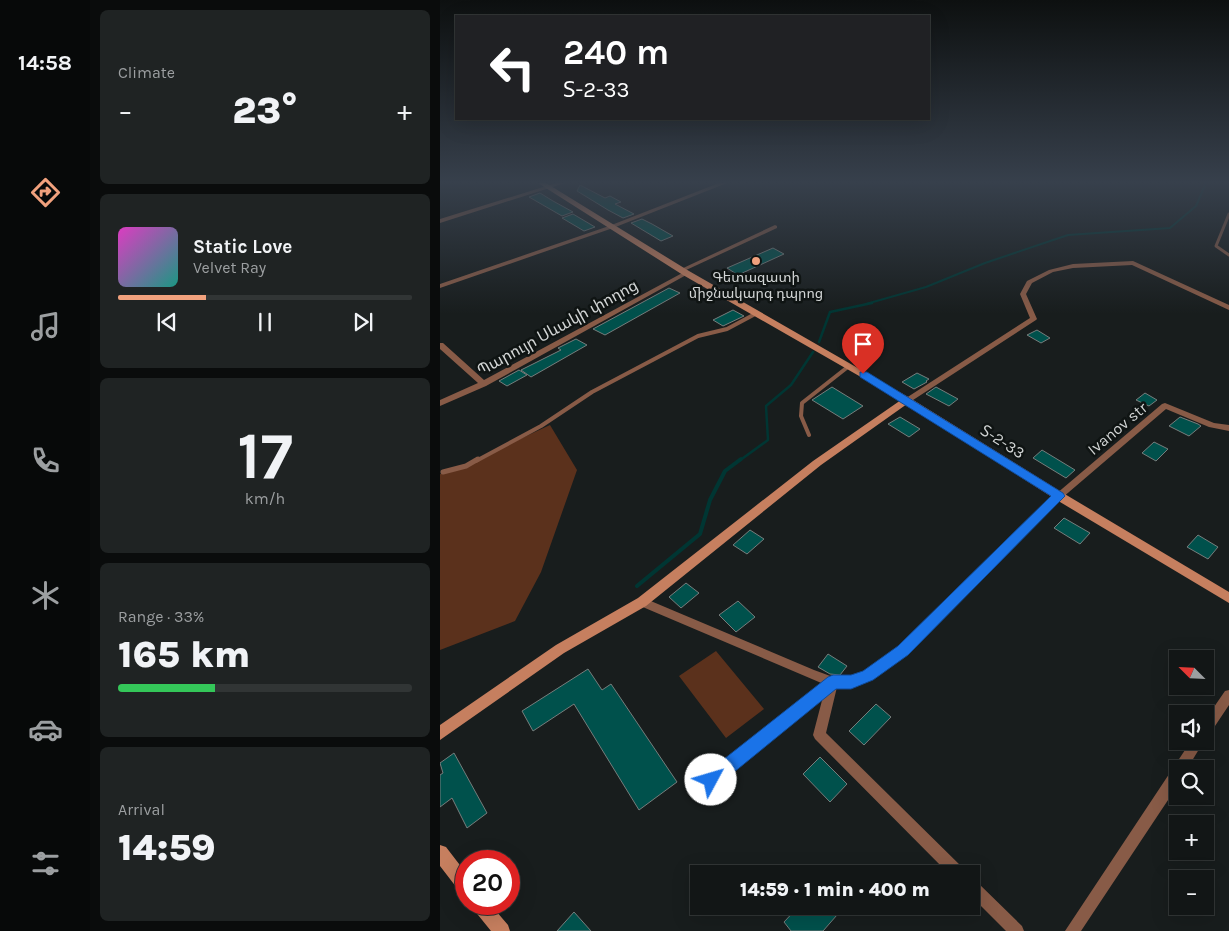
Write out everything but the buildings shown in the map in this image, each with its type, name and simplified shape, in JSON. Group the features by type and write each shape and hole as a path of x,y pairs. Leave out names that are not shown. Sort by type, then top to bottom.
{"street":[{"name":"Տ-2-33","path":"611,227 907,400 1059,496 1229,598"},
{"path":"440,286 611,227"},
{"name":"Պարույր Սևակի փողոց","path":"440,403 482,384 684,271 775,227"},
{"path":"440,732 560,649 642,602 816,463 907,400 1034,319 1023,294 1029,282 1051,271 1073,266 1133,264 1229,308"},
{"path":"440,345 482,384"},
{"name":"Ivanov str","path":"1059,496 1166,406 1212,425 1229,428"},
{"path":"642,602 833,682 851,682 868,676 903,651 1059,496"},
{"path":"833,682 819,735 950,865"},
{"path":"1214,718 1229,695"},
{"path":"1072,931 1169,786"},
{"path":"440,854 455,872"},
{"path":"980,895 1017,931"},
{"path":"489,915 502,931"}],"lane":[{"path":"1224,226 1216,246 1229,255"},
{"path":"443,472 466,466 542,426 592,392 698,336 727,329 759,313"},
{"path":"808,435 800,416 802,403 849,366"},
{"path":"696,792 833,682"}],"shaded area":[{"path":"550,425 577,470 541,572 515,621 440,650 440,474 449,472"},
{"path":"716,651 764,709 726,738 679,676"}],"waterway":[{"path":"866,304 926,287 985,263 1068,235 1172,226"},
{"path":"819,342 830,312 872,303"},
{"path":"739,461 768,440 766,406 791,385 813,352"},
{"path":"637,586 700,534 710,500 725,471 741,459"}],"place":[{"name":"Գետազատի միջնակարգ դպրոց","path":"756,261"}],"route":[{"path":"711,780 833,682 851,682 868,676 903,651 1059,496 863,374"}]}
